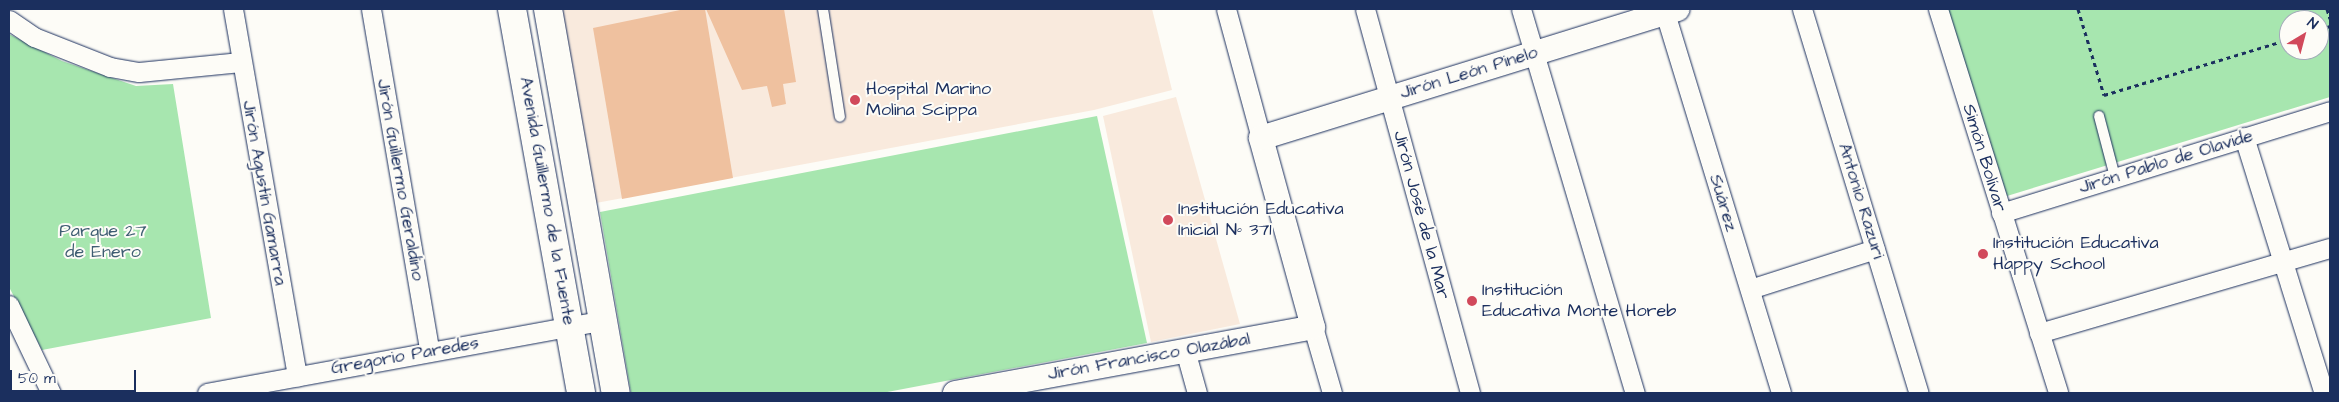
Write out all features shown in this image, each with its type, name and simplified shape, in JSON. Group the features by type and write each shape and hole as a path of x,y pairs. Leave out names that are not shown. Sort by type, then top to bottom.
{"main road":[{"name":"Avenida Guillermo de la Fuente","path":"512,9 581,393"},
{"name":"Avenida Guillermo de la Fuente","path":"548,9 616,393"}],"street":[{"name":"Jirón Agustín Gamarra","path":"233,9 297,376"},
{"name":"Jirón Guillermo Geraldino","path":"371,9 430,350"},
{"path":"1226,9 1332,393"},
{"name":"Jirón José de la Mar","path":"1365,9 1470,393"},
{"path":"1521,9 1635,393"},
{"name":"Antonio Razuri","path":"1802,9 1919,393"},
{"name":"Simón Bolívar","path":"1938,9 2058,393"},
{"name":"Jirón León Pinelo","path":"1261,138 1671,11"},
{"name":"Suárez","path":"1671,11 1781,393"},
{"path":"9,20 34,37 120,68 139,72 241,62"},
{"name":"Jirón Pablo de Olavide","path":"2002,213 2330,110"},
{"path":"2244,137 2325,390"},
{"path":"2039,333 2330,248"},
{"path":"1750,289 1875,250"},
{"path":"9,305 51,393"},
{"name":"Gregorio Paredes","path":"207,393 430,350 603,320"},
{"name":"Jirón Francisco Olazábal","path":"955,393 1313,327"},
{"path":"1185,350 1197,393"}],"lane":[{"path":"823,9 840,117"},
{"path":"2099,116 2115,177"}],"path":[{"path":"2078,9 2104,95 2279,42"},
{"path":"2327,9 2330,19"}],"shaded area":[{"name":"Hospital Marino Molina Scippa","path":"559,9 1152,9 1172,90 1094,110 596,203"},
{"name":"Institución Educativa Inicial Nº 371","path":"1176,97 1240,324 1151,342 1103,116"}],"green space":[{"path":"1948,9 2330,9 2330,97 2007,196"},
{"name":"Parque 27 de Enero","path":"9,34 62,61 136,86 173,84 211,318 42,350 9,287"},
{"path":"1097,116 1147,343 882,393 631,393 600,212"}],"building":[{"path":"685,9 705,9 733,178 622,199 593,28"},
{"path":"706,9 784,9 796,82 783,84 786,104 772,107 767,86 742,90"}],"place":[{"name":"Hospital Marino Molina Scippa","path":"855,100"},
{"name":"Institución Educativa Inicial Nº 371","path":"1168,220"},
{"name":"Institución Educativa Happy School","path":"1983,254"},
{"name":"Institución Educativa Monte Horeb","path":"1472,301"}]}
